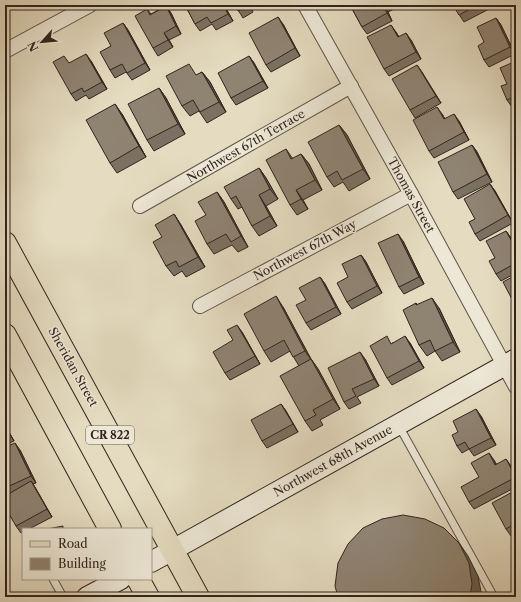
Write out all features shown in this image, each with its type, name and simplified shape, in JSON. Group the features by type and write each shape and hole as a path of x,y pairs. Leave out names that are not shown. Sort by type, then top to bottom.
{"main road":[{"name":"Sheridan Street","path":"5,243 198,597"},
{"path":"5,336 109,528"},
{"path":"139,580 148,597"}],"street":[{"path":"5,51 90,5"},
{"name":"Thomas Street","path":"305,5 411,194 510,362 516,387"},
{"name":"Northwest 67th Terrace","path":"140,206 351,86"},
{"name":"Northwest 67th Way","path":"200,306 411,194"},
{"name":"Northwest 68th Avenue","path":"152,561 510,362"},
{"path":"87,597 119,580"}],"lane":[{"path":"398,424 494,597"},
{"path":"54,580 63,597"}],"building":[{"path":"185,5 223,5 228,14 211,23 207,17 195,24"},
{"path":"235,5 248,5 238,11"},
{"path":"350,5 383,5 387,13 362,27"},
{"path":"453,5 478,5 459,15"},
{"path":"166,6 176,26 164,33 168,40 153,48 135,16 147,9 150,15"},
{"path":"278,17 295,48 266,65 249,33"},
{"path":"496,18 510,47 484,60 478,46 484,42 477,27"},
{"path":"123,23 145,63 127,73 122,64 110,70 100,52 111,46 104,33"},
{"path":"391,25 398,37 406,33 416,52 384,69 367,37"},
{"path":"86,54 102,82 84,92 82,88 71,94 53,62 64,56 69,63"},
{"path":"249,56 263,81 231,98 218,73"},
{"path":"516,61 516,96 507,100 501,86 507,84 500,68"},
{"path":"189,64 196,75 202,72 219,102 200,112 193,100 182,106 166,76"},
{"path":"417,65 436,96 410,110 392,79"},
{"path":"159,88 178,124 147,140 128,104"},
{"path":"115,104 139,146 110,163 86,120"},
{"path":"437,107 444,119 454,114 464,132 429,151 413,120"},
{"path":"339,125 363,169 342,180 337,171 327,177 308,142"},
{"path":"472,145 487,174 453,192 438,162"},
{"path":"286,149 291,159 301,154 315,180 296,190 301,199 290,205 266,160"},
{"path":"259,168 270,189 259,195 270,216 252,226 236,196 231,199 224,187"},
{"path":"490,184 508,215 475,234 469,222 475,219 464,199"},
{"path":"217,192 241,236 231,242 226,234 207,244 195,221 206,215 198,202"},
{"path":"174,214 198,257 179,267 176,261 166,266 153,242 162,237 155,225"},
{"path":"506,231 516,249 516,263 496,274 489,261 495,258 486,241"},
{"path":"398,234 419,277 399,287 378,243"},
{"path":"361,255 377,286 347,302 337,283 348,277 342,264"},
{"path":"516,275 516,307 503,282"},
{"path":"320,277 336,307 306,323 296,305 306,300 299,288"},
{"path":"276,296 305,351 293,357 284,340 264,351 244,314"},
{"path":"432,298 453,342 435,351 430,340 419,345 403,310 416,303 416,305"},
{"path":"237,325 255,356 225,373 213,352 233,340 227,330"},
{"path":"387,336 391,344 405,336 419,361 387,378 370,346"},
{"path":"360,352 374,379 352,389 356,396 344,402 328,368"},
{"path":"311,359 333,399 313,410 316,415 305,421 280,376"},
{"path":"281,404 293,424 262,441 251,420"},
{"path":"476,409 491,438 469,449 465,442 457,446 452,435 458,432 453,421"},
{"path":"5,427 9,433 5,436"},
{"path":"15,443 31,476 5,488 5,447"},
{"path":"489,453 495,465 506,459 516,477 469,502 461,487 479,477 471,463"},
{"path":"31,481 47,509 16,526 5,507 5,496"},
{"path":"516,490 516,523 506,529 492,503"},
{"path":"403,515 425,519 444,528 459,543 469,563 472,584 470,597 338,597 335,586 338,563 348,544 363,528 382,519"},
{"path":"63,526 63,528 52,528"},
{"path":"516,544 516,557 511,547"}]}
